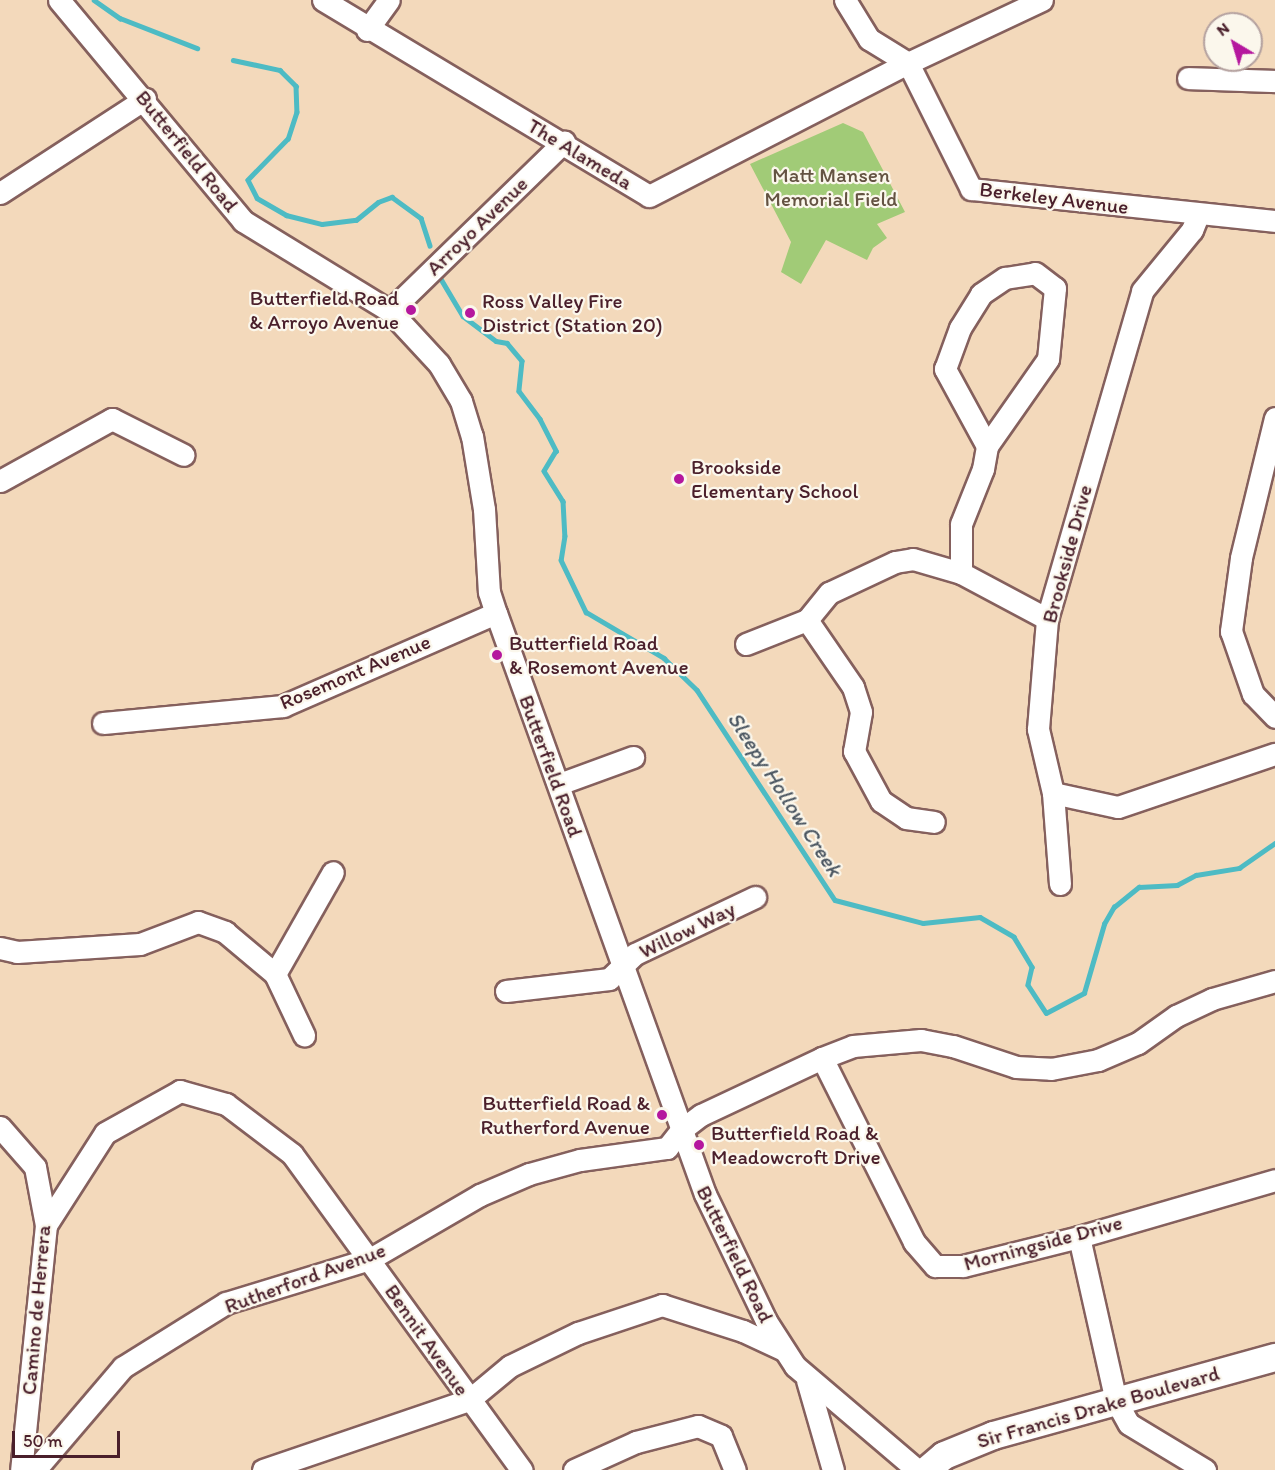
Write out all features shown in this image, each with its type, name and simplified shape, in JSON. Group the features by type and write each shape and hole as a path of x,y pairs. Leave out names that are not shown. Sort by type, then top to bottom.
{"main road":[{"name":"Sir Francis Drake Boulevard","path":"926,1470 944,1455 970,1443 1275,1357"}],"street":[{"name":"Butterfield Road","path":"59,0 145,99 215,191 243,220 390,311 439,364 461,401 481,476 489,592 559,784 621,966 705,1194 784,1350 807,1380 917,1470"},
{"name":"The Alameda","path":"323,0 367,30 564,142 649,196 908,63 1042,0"},
{"path":"367,30 389,0"},
{"path":"845,0 869,39 908,63"},
{"name":"Berkeley Avenue","path":"908,63 971,189 1198,215 1275,221"},
{"path":"1188,78 1275,81"},
{"path":"0,193 145,99"},
{"name":"Arroyo Avenue","path":"390,311 564,142"},
{"name":"Brookside Drive","path":"1060,884 1053,793 1038,729 1047,619 1142,291 1192,230 1198,215"},
{"path":"961,573 961,524 983,469 987,446 1048,358 1055,288 1035,273 1005,278 981,294 960,328 945,369 987,446"},
{"path":"1275,418 1241,558 1231,631 1253,694 1275,717"},
{"path":"0,481 112,419 184,455"},
{"path":"746,644 807,620 830,593 895,562 913,559 961,573 1047,619"},
{"name":"Rosemont Avenue","path":"102,723 283,706 496,613"},
{"path":"807,620 853,687 861,712 855,751 881,801 906,818 934,822"},
{"path":"1053,793 1118,807 1275,754"},
{"path":"559,784 633,757"},
{"path":"274,974 333,872"},
{"name":"Willow Way","path":"506,991 609,979 635,954 755,897"},
{"path":"0,948 17,952 140,944 198,922 225,932 274,974 304,1035"},
{"name":"Rutherford Avenue","path":"35,1470 123,1367 226,1303 370,1259 480,1195 580,1160 667,1148 681,1130 701,1115 822,1058 863,1044 921,1040 953,1046 1016,1067 1051,1069 1098,1060 1138,1043 1176,1016 1212,999 1275,981"},
{"name":"Morningside Drive","path":"822,1058 914,1242 935,1266 963,1266 1079,1237 1275,1180"},
{"name":"Bennit Avenue","path":"46,1226 105,1133 180,1091 226,1104 292,1154 522,1470"},
{"name":"Camino de Herrera","path":"0,1127 35,1167 46,1226 21,1470"},
{"path":"1079,1237 1116,1401 1130,1424 1205,1470"},
{"path":"263,1470 469,1400 510,1366 578,1333 662,1305 743,1331 784,1350"},
{"path":"807,1380 833,1470"},
{"path":"574,1470 636,1442 698,1426 721,1436 735,1470"}],"green space":[{"name":"Matt Mansen Memorial Field","path":"843,123 863,132 905,212 877,224 887,238 873,248 867,260 826,240 801,284 781,272 791,242 750,164"}],"waterway":[{"name":"Sleepy Hollow Creek","path":"94,0 120,18 197,48"},
{"name":"Sleepy Hollow Creek","path":"233,60 280,70 296,86 297,112 288,139 248,180 257,198 286,215 322,224 356,220 378,202 392,197 421,218 430,246"},
{"name":"Sleepy Hollow Creek","path":"441,279 463,316 496,341 507,343 522,361 519,391 540,419 556,451 544,471 563,501 565,536 561,560 586,612 664,658 697,690 835,900 923,923 980,917 1014,937 1032,967 1028,985 1046,1013 1084,993 1104,924 1114,907 1139,887 1177,885 1196,875 1239,868 1275,843"}],"place":[{"name":"Butterfield Road & Arroyo Avenue","path":"411,310"},
{"name":"Ross Valley Fire District (Station 20)","path":"470,313"},
{"name":"Brookside Elementary School","path":"679,479"},
{"name":"Butterfield Road & Rosemont Avenue","path":"497,655"},
{"name":"Butterfield Road & Rutherford Avenue","path":"662,1115"},
{"name":"Butterfield Road & Meadowcroft Drive","path":"699,1145"}]}
